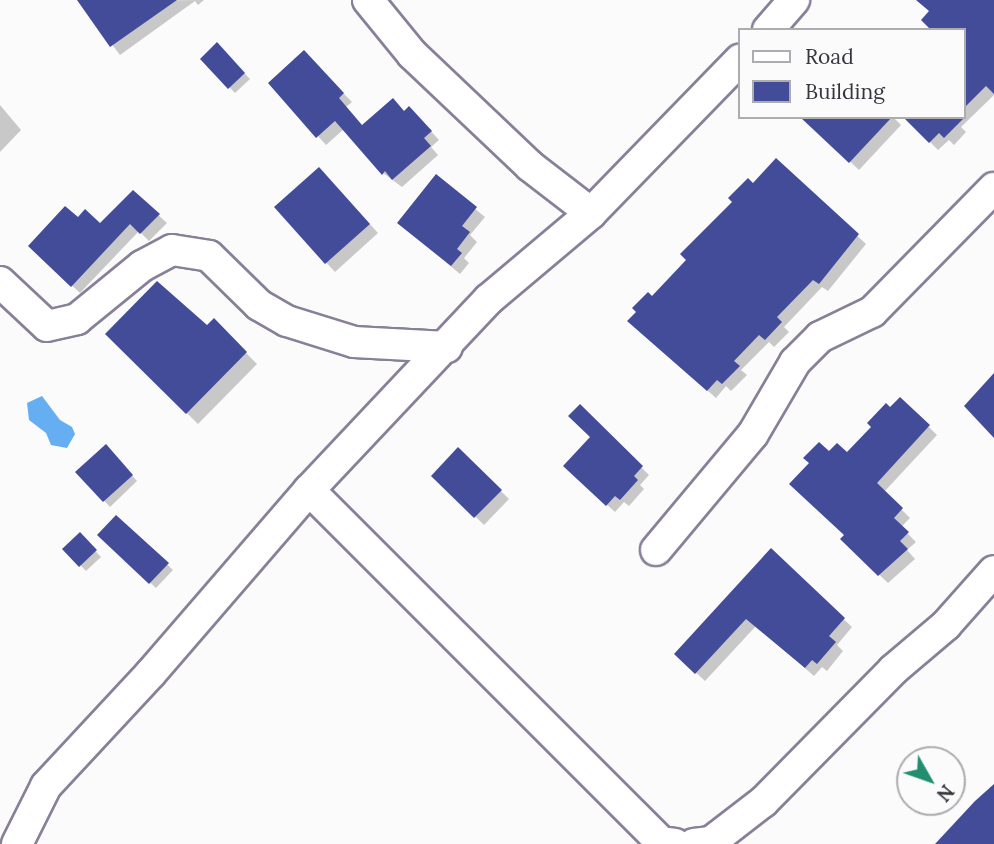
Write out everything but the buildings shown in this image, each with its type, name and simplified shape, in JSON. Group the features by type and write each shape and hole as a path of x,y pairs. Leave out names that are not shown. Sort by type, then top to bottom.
{"street":[{"path":"368,0 412,54 530,166 592,213"},
{"path":"770,28 794,0"},
{"path":"13,832 46,786 151,673 309,490 447,347 489,299 592,213 738,62"},
{"path":"656,550 753,434 795,362 820,337 872,312 994,188"},
{"path":"0,282 47,326 77,318 142,266 172,250 209,256 259,305 287,321 354,342 447,347"},
{"path":"309,490 661,842 676,844"},
{"path":"694,844 711,842 763,802 893,670 946,625 994,571"}],"water":[{"path":"42,396 60,420 72,427 75,434 67,448 51,445 46,433 29,420 27,403"}]}
